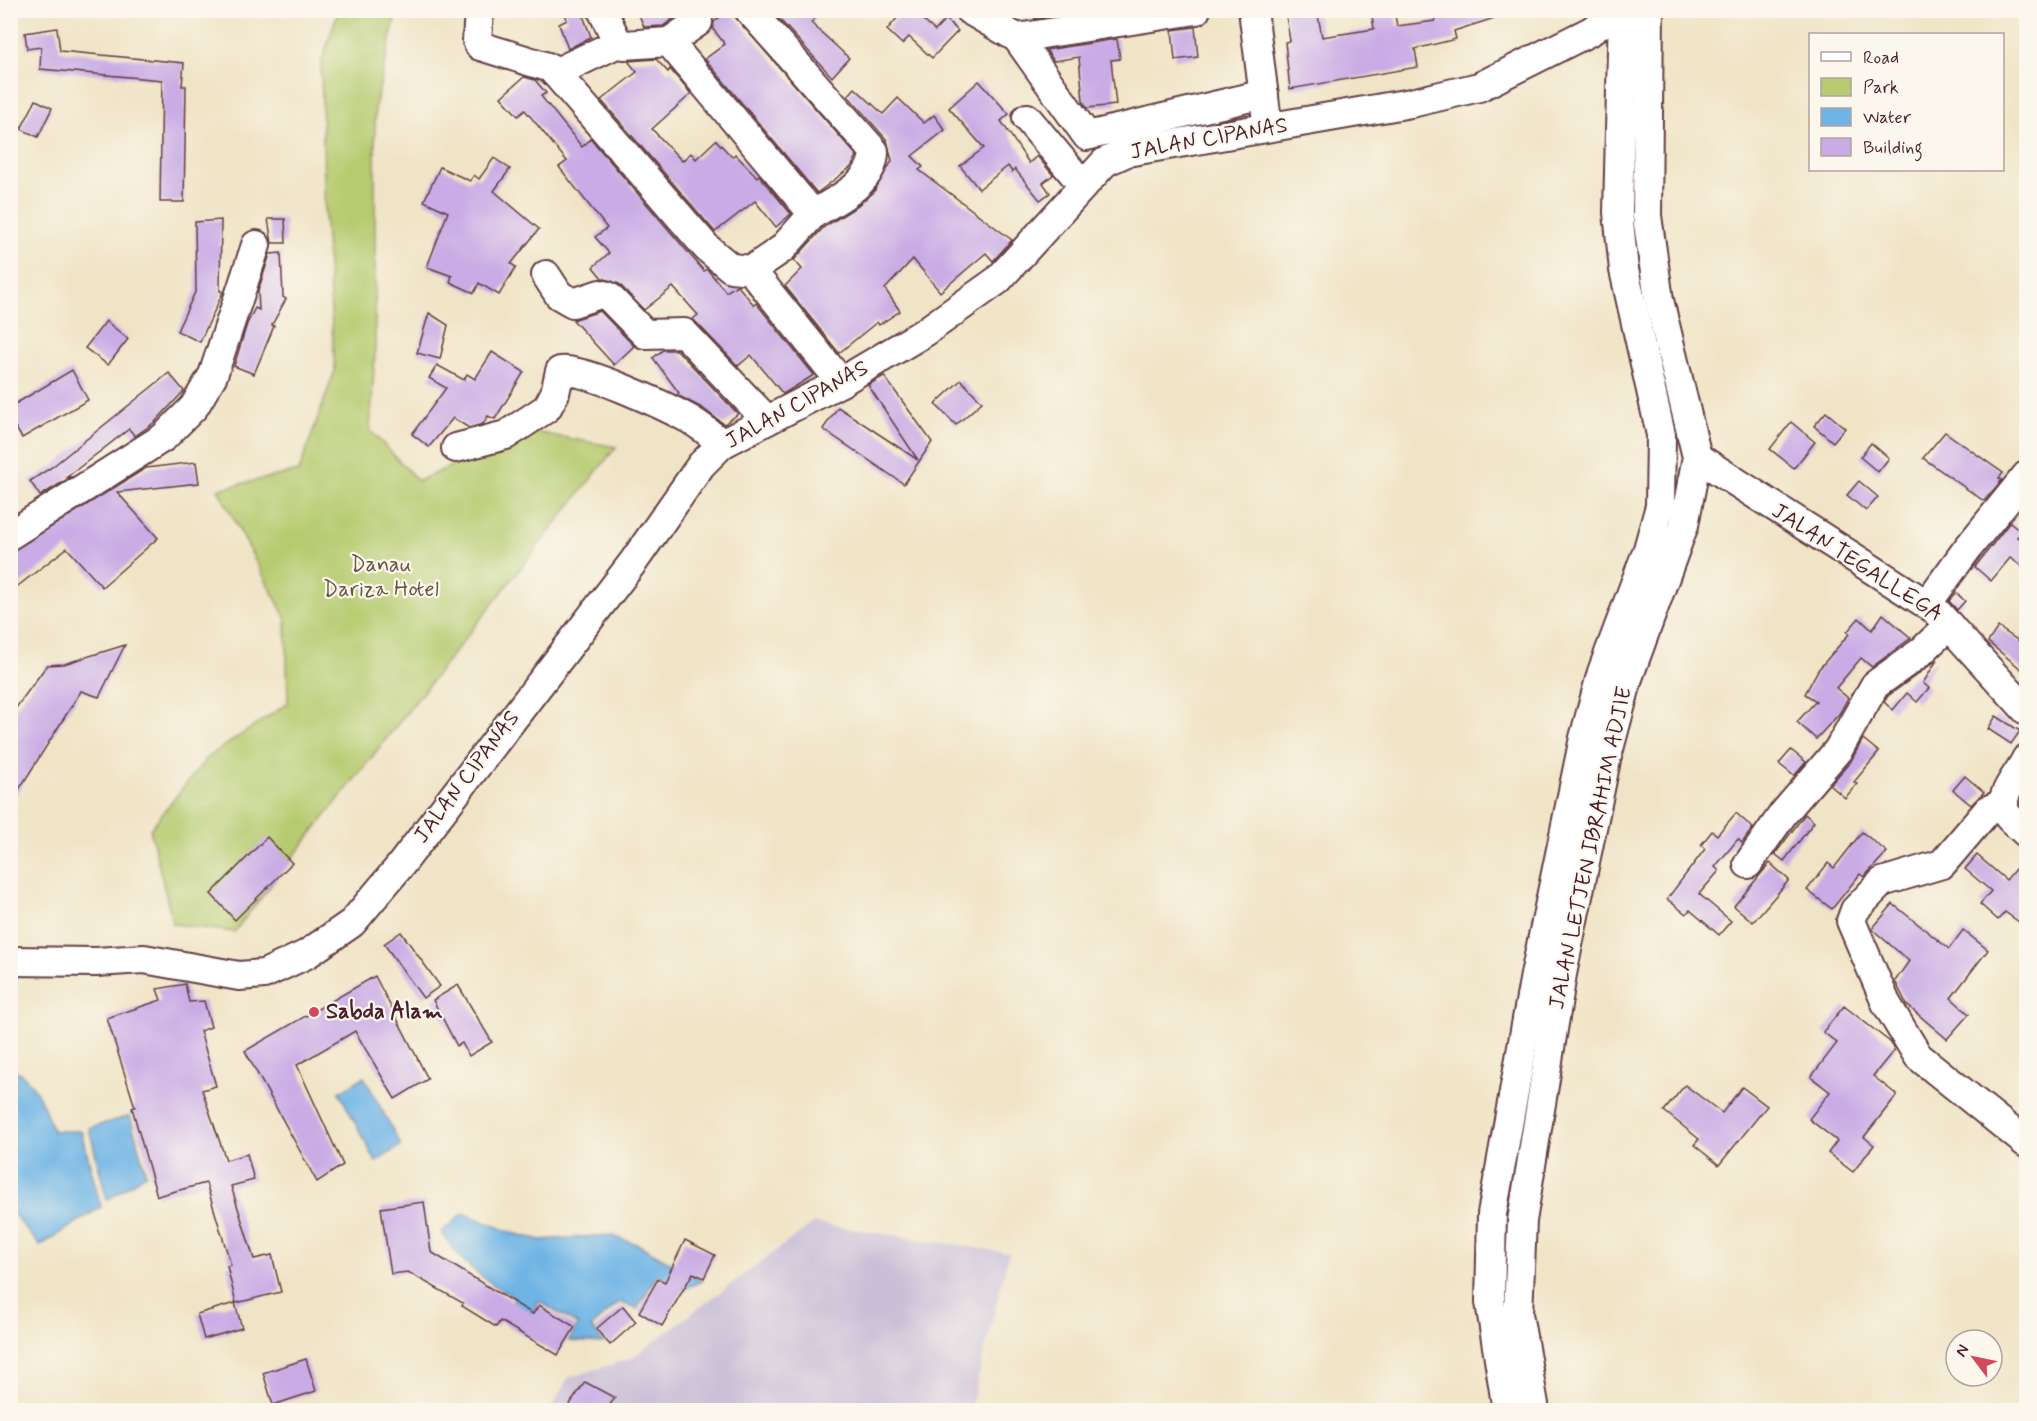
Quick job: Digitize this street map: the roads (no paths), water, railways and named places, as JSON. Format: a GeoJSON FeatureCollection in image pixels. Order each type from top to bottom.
{"type":"FeatureCollection","features":[{"type":"Feature","properties":{"kind":"street"},"geometry":{"type":"LineString","coordinates":[[479,10],[477,41],[480,46],[550,68],[707,248],[731,268],[751,270],[782,249],[813,214],[868,175],[874,163],[874,151],[750,10]]}},
{"type":"Feature","properties":{"kind":"street"},"geometry":{"type":"LineString","coordinates":[[602,10],[618,43]]}},
{"type":"Feature","properties":{"kind":"street"},"geometry":{"type":"LineString","coordinates":[[1017,38],[1196,10]]}},
{"type":"Feature","properties":{"kind":"street"},"geometry":{"type":"LineString","coordinates":[[1253,10],[1269,129]]}},
{"type":"Feature","properties":{"kind":"street","name":"JALAN CIPANAS"},"geometry":{"type":"LineString","coordinates":[[10,961],[96,962],[144,959],[240,976],[264,974],[307,954],[352,923],[400,866],[634,561],[701,465],[722,444],[841,382],[925,332],[998,280],[1053,221],[1082,184],[1105,162],[1127,152],[1411,103],[1479,87],[1591,31],[1621,10]]}},
{"type":"Feature","properties":{"kind":"street","name":"JALAN LETJEN IBRAHIM ADJIE"},"geometry":{"type":"LineString","coordinates":[[1534,1410],[1518,1314],[1522,1221],[1562,974],[1606,760],[1615,675],[1660,506],[1663,470],[1661,435],[1624,270],[1618,212],[1621,10]]}},
{"type":"Feature","properties":{"kind":"street","name":"JALAN LETJEN IBRAHIM ADJIE"},"geometry":{"type":"LineString","coordinates":[[1507,1410],[1490,1302],[1492,1214],[1535,975],[1584,738],[1684,525],[1697,458],[1659,300],[1647,216],[1649,10]]}},
{"type":"Feature","properties":{"kind":"street"},"geometry":{"type":"LineString","coordinates":[[969,11],[1017,38],[1087,136],[1264,94]]}},
{"type":"Feature","properties":{"kind":"street"},"geometry":{"type":"LineString","coordinates":[[555,73],[618,43],[624,45],[669,42],[700,14]]}},
{"type":"Feature","properties":{"kind":"street"},"geometry":{"type":"LineString","coordinates":[[669,42],[813,214]]}},
{"type":"Feature","properties":{"kind":"street"},"geometry":{"type":"LineString","coordinates":[[1027,118],[1082,184]]}},
{"type":"Feature","properties":{"kind":"street"},"geometry":{"type":"LineString","coordinates":[[10,535],[164,437],[194,407],[213,375],[256,245]]}},
{"type":"Feature","properties":{"kind":"street"},"geometry":{"type":"LineString","coordinates":[[751,270],[841,382]]}},
{"type":"Feature","properties":{"kind":"street"},"geometry":{"type":"LineString","coordinates":[[546,275],[559,295],[573,303],[600,294],[608,296],[645,334],[684,333],[767,420]]}},
{"type":"Feature","properties":{"kind":"street"},"geometry":{"type":"LineString","coordinates":[[456,448],[506,435],[547,408],[555,393],[560,371],[565,370],[588,375],[673,411],[704,429],[722,444]]}},
{"type":"Feature","properties":{"kind":"street","name":"JALAN TEGALLEGA"},"geometry":{"type":"LineString","coordinates":[[1697,458],[1928,604],[2026,710]]}},
{"type":"Feature","properties":{"kind":"street"},"geometry":{"type":"LineString","coordinates":[[1928,604],[1967,549],[2026,476]]}},
{"type":"Feature","properties":{"kind":"street"},"geometry":{"type":"LineString","coordinates":[[1748,864],[1783,814],[1838,750],[1875,685],[1922,652],[1949,625]]}},
{"type":"Feature","properties":{"kind":"street"},"geometry":{"type":"LineString","coordinates":[[2024,771],[2006,792],[2004,803],[2005,812],[2026,833]]}},
{"type":"Feature","properties":{"kind":"street"},"geometry":{"type":"LineString","coordinates":[[2004,803],[1988,810],[1942,864],[1882,882],[1855,910],[1851,921],[1886,1003],[1918,1056],[2026,1143]]}},
{"type":"Feature","properties":{"kind":"water"},"geometry":{"type":"Polygon","coordinates":[[[11,1068],[20,1073],[33,1087],[53,1131],[81,1131],[101,1207],[40,1246],[11,1211],[11,1068]]]}},
{"type":"Feature","properties":{"kind":"water"},"geometry":{"type":"Polygon","coordinates":[[[364,1077],[401,1145],[376,1162],[339,1092],[364,1077]]]}},
{"type":"Feature","properties":{"kind":"water"},"geometry":{"type":"Polygon","coordinates":[[[130,1116],[146,1174],[107,1200],[89,1128],[130,1116]]]}},
{"type":"Feature","properties":{"kind":"water"},"geometry":{"type":"Polygon","coordinates":[[[463,1213],[512,1233],[541,1240],[610,1235],[639,1245],[702,1281],[684,1289],[657,1275],[637,1309],[620,1302],[591,1327],[604,1343],[569,1341],[578,1325],[539,1301],[528,1320],[509,1308],[515,1298],[483,1278],[456,1253],[442,1232],[463,1213]]]}},
{"type":"Feature","properties":{"kind":"place","name":"Sabda Alam"},"geometry":{"type":"Point","coordinates":[314,1012]}},
{"type":"Feature","properties":{"kind":"park label","name":"Danau Dariza Hotel"},"geometry":{"type":"Point","coordinates":[381,578]}}]}
